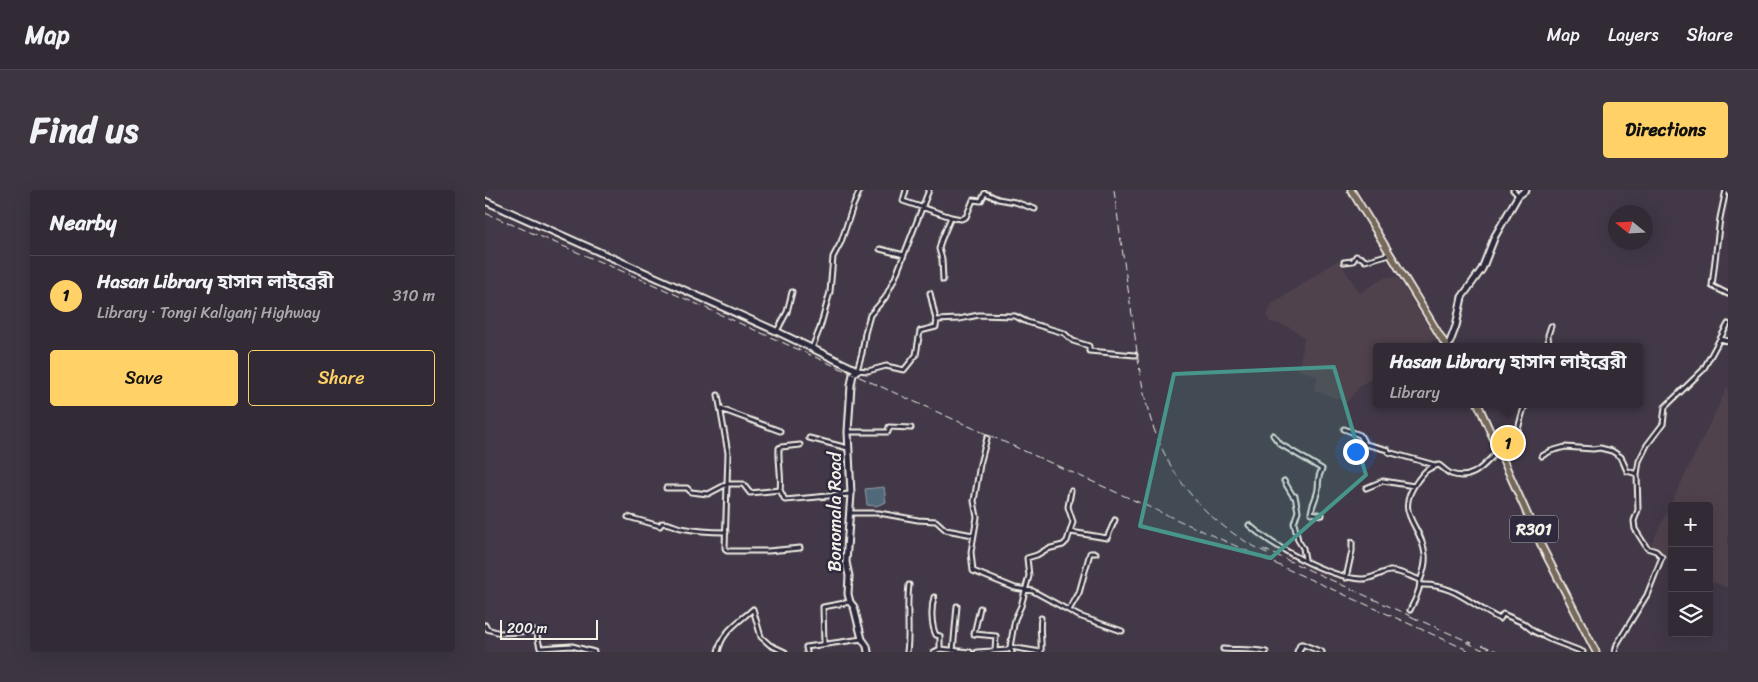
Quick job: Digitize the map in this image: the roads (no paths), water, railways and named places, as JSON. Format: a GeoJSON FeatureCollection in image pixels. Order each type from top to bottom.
{"type":"FeatureCollection","features":[{"type":"Feature","properties":{"kind":"main road"},"geometry":{"type":"LineString","coordinates":[[1351,190],[1445,343]]}},
{"type":"Feature","properties":{"kind":"main road","name":"R301"},"geometry":{"type":"LineString","coordinates":[[1480,408],[1542,547],[1595,652]]}},
{"type":"Feature","properties":{"kind":"street"},"geometry":{"type":"LineString","coordinates":[[812,348],[830,292],[833,257],[841,242],[853,206],[861,190]]}},
{"type":"Feature","properties":{"kind":"street"},"geometry":{"type":"LineString","coordinates":[[906,190],[903,201],[951,218],[961,219],[966,217],[973,200],[981,201],[985,193],[998,199],[1015,202],[1035,209]]}},
{"type":"Feature","properties":{"kind":"street"},"geometry":{"type":"LineString","coordinates":[[857,370],[869,316],[885,298],[895,278],[929,190]]}},
{"type":"Feature","properties":{"kind":"street"},"geometry":{"type":"LineString","coordinates":[[1513,190],[1519,196]]}},
{"type":"Feature","properties":{"kind":"street"},"geometry":{"type":"LineString","coordinates":[[1449,343],[1456,326],[1462,297],[1482,269],[1495,236],[1519,196],[1526,190]]}},
{"type":"Feature","properties":{"kind":"street"},"geometry":{"type":"LineString","coordinates":[[1726,190],[1720,218],[1711,286],[1728,294]]}},
{"type":"Feature","properties":{"kind":"street"},"geometry":{"type":"LineString","coordinates":[[485,201],[776,331],[857,370],[868,371],[886,366],[904,370],[916,355],[920,331],[936,327],[937,320],[930,293]]}},
{"type":"Feature","properties":{"kind":"street"},"geometry":{"type":"LineString","coordinates":[[943,280],[942,259],[939,250],[951,218]]}},
{"type":"Feature","properties":{"kind":"street"},"geometry":{"type":"LineString","coordinates":[[880,249],[904,256]]}},
{"type":"Feature","properties":{"kind":"street"},"geometry":{"type":"LineString","coordinates":[[1344,262],[1353,261],[1352,259],[1356,256],[1365,261],[1390,254]]}},
{"type":"Feature","properties":{"kind":"street"},"geometry":{"type":"LineString","coordinates":[[776,331],[787,312],[792,292]]}},
{"type":"Feature","properties":{"kind":"street"},"geometry":{"type":"LineString","coordinates":[[937,320],[959,319],[979,315],[1015,316],[1027,322],[1064,332],[1073,341],[1087,344],[1089,351],[1135,354]]}},
{"type":"Feature","properties":{"kind":"street"},"geometry":{"type":"LineString","coordinates":[[1615,652],[1617,644],[1647,595],[1661,557],[1656,551],[1647,548],[1635,529],[1634,521],[1638,510],[1637,474],[1639,461],[1647,445],[1664,421],[1665,407],[1703,370],[1728,324]]}},
{"type":"Feature","properties":{"kind":"street"},"geometry":{"type":"LineString","coordinates":[[1549,343],[1551,326]]}},
{"type":"Feature","properties":{"kind":"street"},"geometry":{"type":"LineString","coordinates":[[1721,338],[1728,341]]}},
{"type":"Feature","properties":{"kind":"street","name":"Bonomala Road"},"geometry":{"type":"LineString","coordinates":[[857,370],[852,379],[847,432],[851,494],[846,562],[849,576],[848,594],[868,652]]}},
{"type":"Feature","properties":{"kind":"street"},"geometry":{"type":"LineString","coordinates":[[718,395],[729,453],[725,548],[727,551],[769,552],[801,548]]}},
{"type":"Feature","properties":{"kind":"street"},"geometry":{"type":"LineString","coordinates":[[720,408],[780,431]]}},
{"type":"Feature","properties":{"kind":"street"},"geometry":{"type":"LineString","coordinates":[[1344,429],[1360,435],[1365,444],[1411,459],[1439,465],[1453,475],[1468,475],[1479,471],[1498,448],[1512,443],[1516,437],[1524,408]]}},
{"type":"Feature","properties":{"kind":"street"},"geometry":{"type":"LineString","coordinates":[[847,432],[888,432],[889,427],[911,428]]}},
{"type":"Feature","properties":{"kind":"street"},"geometry":{"type":"LineString","coordinates":[[1273,435],[1280,444],[1322,469],[1318,476],[1318,489],[1312,504],[1311,513],[1322,515]]}},
{"type":"Feature","properties":{"kind":"street"},"geometry":{"type":"LineString","coordinates":[[809,438],[848,448]]}},
{"type":"Feature","properties":{"kind":"street"},"geometry":{"type":"LineString","coordinates":[[987,438],[978,476],[975,502],[977,517],[971,552],[973,571],[1041,594],[1086,620],[1122,631]]}},
{"type":"Feature","properties":{"kind":"street"},"geometry":{"type":"LineString","coordinates":[[800,445],[779,448],[780,490],[785,500],[851,494]]}},
{"type":"Feature","properties":{"kind":"street"},"geometry":{"type":"LineString","coordinates":[[1542,456],[1551,450],[1565,447],[1600,448],[1612,451],[1621,457],[1627,471],[1637,474]]}},
{"type":"Feature","properties":{"kind":"street"},"geometry":{"type":"LineString","coordinates":[[1410,610],[1420,585],[1426,562],[1420,536],[1407,510],[1409,497],[1423,472],[1431,466],[1439,465]]}},
{"type":"Feature","properties":{"kind":"street"},"geometry":{"type":"LineString","coordinates":[[1284,481],[1293,496],[1295,496],[1298,511],[1294,523],[1298,540],[1303,548],[1305,560]]}},
{"type":"Feature","properties":{"kind":"street"},"geometry":{"type":"LineString","coordinates":[[1366,488],[1383,481],[1414,486]]}},
{"type":"Feature","properties":{"kind":"street"},"geometry":{"type":"LineString","coordinates":[[666,488],[687,488],[691,492],[708,494],[727,484],[743,484],[750,493],[780,490]]}},
{"type":"Feature","properties":{"kind":"street"},"geometry":{"type":"LineString","coordinates":[[1012,652],[1010,648],[1015,619],[1021,606],[1029,576],[1027,558],[1037,555],[1047,548],[1063,545],[1067,541],[1073,522],[1068,507],[1071,491]]}},
{"type":"Feature","properties":{"kind":"street"},"geometry":{"type":"LineString","coordinates":[[849,513],[879,513],[918,520],[936,521],[946,530],[973,536]]}},
{"type":"Feature","properties":{"kind":"street"},"geometry":{"type":"LineString","coordinates":[[628,517],[660,526],[662,523],[667,523],[708,532],[726,532]]}},
{"type":"Feature","properties":{"kind":"street"},"geometry":{"type":"LineString","coordinates":[[1071,532],[1107,538],[1115,520]]}},
{"type":"Feature","properties":{"kind":"street"},"geometry":{"type":"LineString","coordinates":[[1249,525],[1280,547],[1347,578],[1365,580],[1393,571],[1420,580]]}},
{"type":"Feature","properties":{"kind":"street"},"geometry":{"type":"LineString","coordinates":[[1347,578],[1352,542]]}},
{"type":"Feature","properties":{"kind":"street"},"geometry":{"type":"LineString","coordinates":[[1069,610],[1079,593],[1090,553],[1096,553]]}},
{"type":"Feature","properties":{"kind":"street"},"geometry":{"type":"LineString","coordinates":[[907,652],[909,637],[907,611],[909,585]]}},
{"type":"Feature","properties":{"kind":"street"},"geometry":{"type":"LineString","coordinates":[[1420,585],[1441,586],[1455,591],[1500,619],[1503,614],[1523,623],[1549,640],[1583,652]]}},
{"type":"Feature","properties":{"kind":"street"},"geometry":{"type":"LineString","coordinates":[[934,597],[932,608],[933,626],[936,635],[940,636],[940,649]]}},
{"type":"Feature","properties":{"kind":"street"},"geometry":{"type":"LineString","coordinates":[[824,644],[823,607],[850,602]]}},
{"type":"Feature","properties":{"kind":"street"},"geometry":{"type":"LineString","coordinates":[[953,651],[957,606]]}},
{"type":"Feature","properties":{"kind":"street"},"geometry":{"type":"LineString","coordinates":[[980,608],[974,634],[995,636],[995,650]]}},
{"type":"Feature","properties":{"kind":"street"},"geometry":{"type":"LineString","coordinates":[[718,652],[721,639],[732,626],[753,609],[761,637],[770,645],[785,652]]}},
{"type":"Feature","properties":{"kind":"street"},"geometry":{"type":"LineString","coordinates":[[977,652],[1008,650],[1010,648],[1041,652],[1042,645],[1039,630],[1041,618]]}},
{"type":"Feature","properties":{"kind":"street"},"geometry":{"type":"LineString","coordinates":[[485,625],[487,629],[499,633],[536,631],[540,650],[572,646],[594,652]]}},
{"type":"Feature","properties":{"kind":"street"},"geometry":{"type":"LineString","coordinates":[[807,652],[805,647],[862,639]]}},
{"type":"Feature","properties":{"kind":"street"},"geometry":{"type":"LineString","coordinates":[[1299,652],[1302,644],[1322,652]]}},
{"type":"Feature","properties":{"kind":"street"},"geometry":{"type":"LineString","coordinates":[[934,652],[940,649],[970,652]]}},
{"type":"Feature","properties":{"kind":"street"},"geometry":{"type":"LineString","coordinates":[[1223,649],[1254,649],[1266,652]]}},
{"type":"Feature","properties":{"kind":"water"},"geometry":{"type":"Polygon","coordinates":[[[884,487],[886,502],[876,506],[867,505],[865,489],[884,487]]]}},
{"type":"Feature","properties":{"kind":"railway"},"geometry":{"type":"LineString","coordinates":[[1114,190],[1142,384],[1151,420],[1160,445],[1172,468],[1204,509],[1223,526],[1269,554]]}},
{"type":"Feature","properties":{"kind":"railway"},"geometry":{"type":"LineString","coordinates":[[485,213],[650,283],[1472,652]]}},
{"type":"Feature","properties":{"kind":"railway"},"geometry":{"type":"LineString","coordinates":[[1263,549],[1417,619]]}},
{"type":"Feature","properties":{"kind":"railway"},"geometry":{"type":"LineString","coordinates":[[1412,617],[1472,643]]}},
{"type":"Feature","properties":{"kind":"railway"},"geometry":{"type":"LineString","coordinates":[[1466,642],[1487,652]]}},
{"type":"Feature","properties":{"kind":"railway"},"geometry":{"type":"LineString","coordinates":[[1482,645],[1499,652]]}},
{"type":"Feature","properties":{"kind":"place","name":"Hasan Library হাসান লাইব্রেরী"},"geometry":{"type":"Point","coordinates":[1508,443]}}]}
